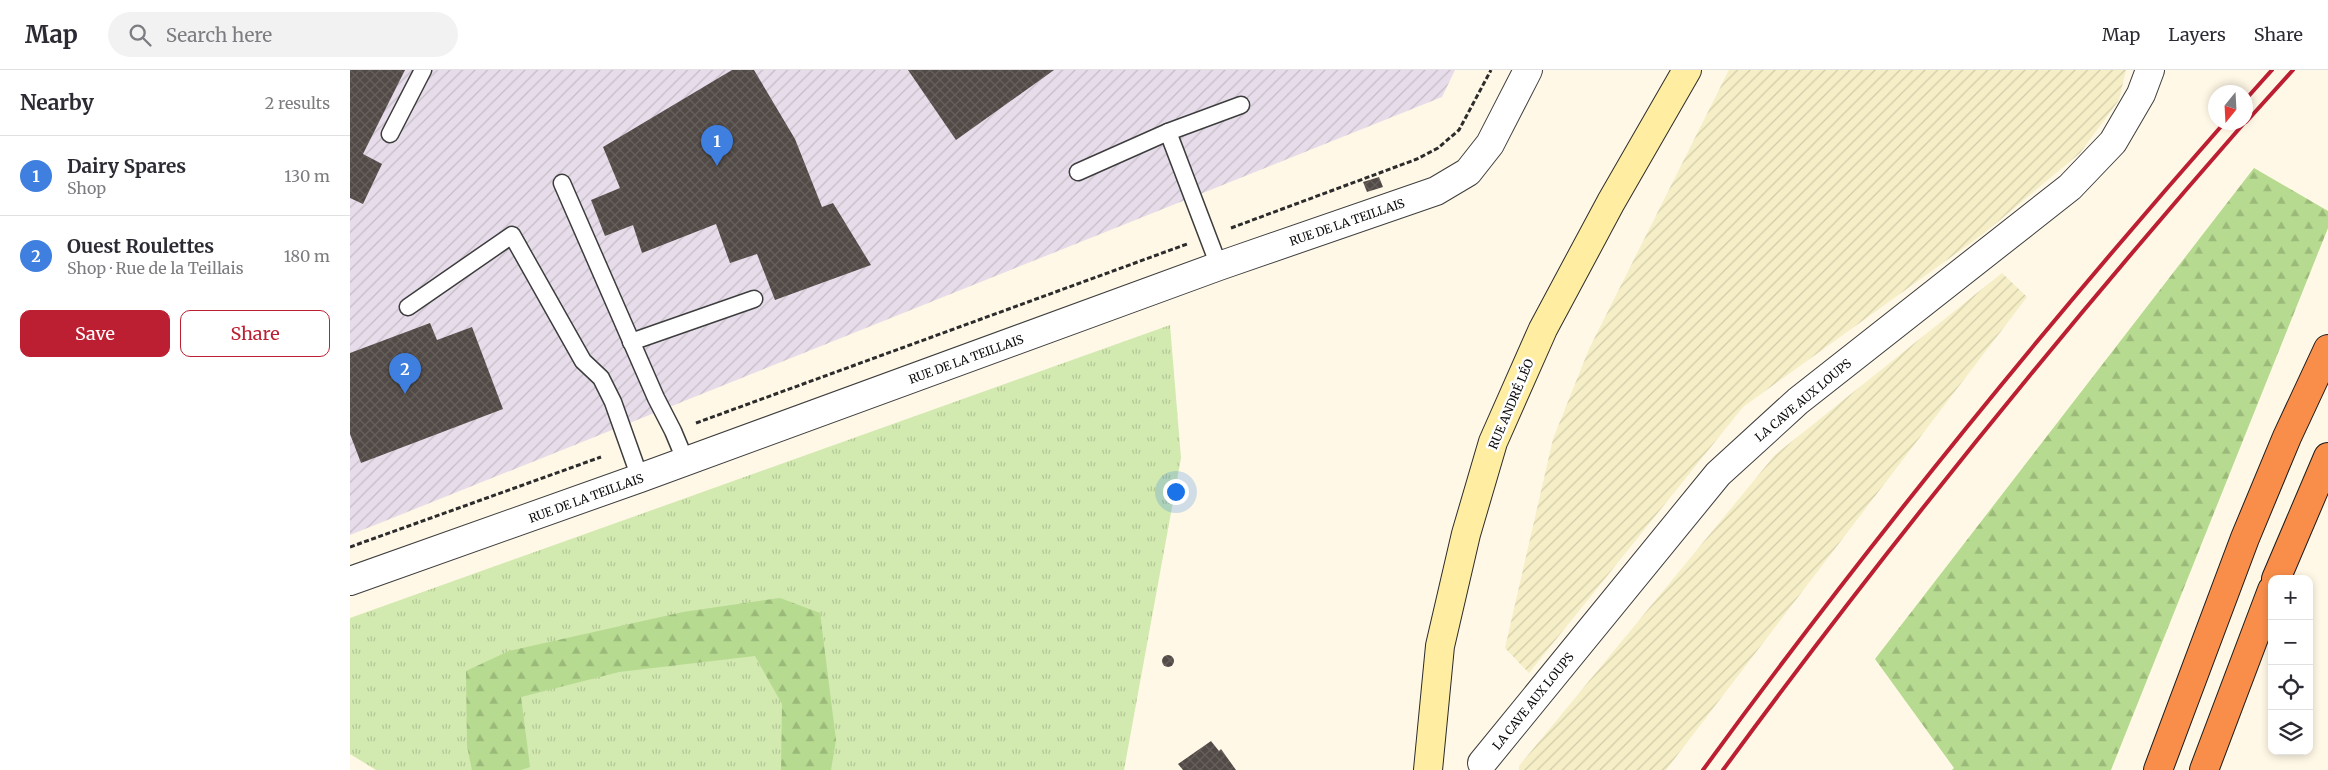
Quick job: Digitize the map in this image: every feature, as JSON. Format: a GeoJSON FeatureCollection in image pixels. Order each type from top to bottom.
{"type":"FeatureCollection","features":[{"type":"Feature","properties":{"kind":"highway"},"geometry":{"type":"LineString","coordinates":[[2158,770],[2245,538],[2328,349]]}},
{"type":"Feature","properties":{"kind":"highway"},"geometry":{"type":"LineString","coordinates":[[2278,575],[2328,458]]}},
{"type":"Feature","properties":{"kind":"highway"},"geometry":{"type":"LineString","coordinates":[[2204,770],[2268,601]]}},
{"type":"Feature","properties":{"kind":"street","name":"RUE DE LA TEILLAIS"},"geometry":{"type":"LineString","coordinates":[[350,581],[686,462],[1219,266],[1436,191],[1468,172],[1490,144],[1528,70]]}},
{"type":"Feature","properties":{"kind":"street","name":"RUE ANDRÉ LÉO"},"geometry":{"type":"LineString","coordinates":[[1428,770],[1440,646],[1466,534],[1493,442],[1543,329],[1611,202],[1687,70]]}},
{"type":"Feature","properties":{"kind":"street","name":"LA CAVE AUX LOUPS"},"geometry":{"type":"LineString","coordinates":[[1482,763],[1718,474],[1798,401],[2070,187],[2113,142],[2141,94],[2150,70]]}},
{"type":"Feature","properties":{"kind":"lane"},"geometry":{"type":"LineString","coordinates":[[390,134],[423,70]]}},
{"type":"Feature","properties":{"kind":"lane"},"geometry":{"type":"LineString","coordinates":[[1078,172],[1168,132],[1241,105]]}},
{"type":"Feature","properties":{"kind":"lane"},"geometry":{"type":"LineString","coordinates":[[1168,132],[1219,266]]}},
{"type":"Feature","properties":{"kind":"lane"},"geometry":{"type":"LineString","coordinates":[[562,183],[631,342],[686,462]]}},
{"type":"Feature","properties":{"kind":"lane"},"geometry":{"type":"LineString","coordinates":[[408,307],[512,235],[583,361],[601,378],[613,402],[640,478]]}},
{"type":"Feature","properties":{"kind":"lane"},"geometry":{"type":"LineString","coordinates":[[631,342],[754,299]]}},
{"type":"Feature","properties":{"kind":"path"},"geometry":{"type":"LineString","coordinates":[[1230,228],[1417,158],[1438,148],[1459,130],[1490,70]]}},
{"type":"Feature","properties":{"kind":"path"},"geometry":{"type":"LineString","coordinates":[[696,423],[1188,244]]}},
{"type":"Feature","properties":{"kind":"path"},"geometry":{"type":"LineString","coordinates":[[350,548],[601,457]]}},
{"type":"Feature","properties":{"kind":"shaded area"},"geometry":{"type":"Polygon","coordinates":[[[350,70],[1455,70],[1442,97],[350,535],[350,70]]]}},
{"type":"Feature","properties":{"kind":"shaded area"},"geometry":{"type":"Polygon","coordinates":[[[1729,70],[2126,70],[2119,100],[2080,153],[1983,234],[1743,407],[1529,673],[1505,648],[1553,439],[1589,349],[1729,70]]]}},
{"type":"Feature","properties":{"kind":"shaded area"},"geometry":{"type":"Polygon","coordinates":[[[2002,273],[2027,297],[1666,770],[1519,770],[1519,766],[1775,455],[2002,273]]]}},
{"type":"Feature","properties":{"kind":"green space"},"geometry":{"type":"Polygon","coordinates":[[[2254,168],[2328,211],[2328,228],[2111,770],[1952,770],[1954,768],[1875,659],[2254,168]]]}},
{"type":"Feature","properties":{"kind":"green space"},"geometry":{"type":"Polygon","coordinates":[[[1170,325],[1181,458],[1124,770],[376,770],[350,754],[350,618],[1170,325]]]}},
{"type":"Feature","properties":{"kind":"green space"},"geometry":{"type":"Polygon","coordinates":[[[780,598],[820,613],[836,740],[831,770],[781,770],[782,704],[755,656],[619,672],[521,697],[530,767],[521,770],[472,770],[467,746],[466,671],[509,651],[683,612],[780,598]]]}},
{"type":"Feature","properties":{"kind":"building"},"geometry":{"type":"Polygon","coordinates":[[[350,70],[405,70],[363,154],[382,164],[363,204],[350,198],[350,70]]]}},
{"type":"Feature","properties":{"kind":"building"},"geometry":{"type":"Polygon","coordinates":[[[732,70],[754,70],[795,139],[822,207],[833,203],[871,265],[775,300],[757,254],[730,263],[716,224],[642,253],[633,225],[605,236],[591,200],[620,188],[603,147],[732,70]]]}},
{"type":"Feature","properties":{"kind":"building"},"geometry":{"type":"Polygon","coordinates":[[[908,70],[1054,70],[956,140],[908,70]]]}},
{"type":"Feature","properties":{"kind":"building"},"geometry":{"type":"Polygon","coordinates":[[[1379,177],[1383,187],[1367,192],[1363,182],[1379,177]]]}},
{"type":"Feature","properties":{"kind":"building"},"geometry":{"type":"Polygon","coordinates":[[[430,323],[437,340],[472,327],[503,409],[361,463],[350,434],[350,353],[430,323]]]}},
{"type":"Feature","properties":{"kind":"building"},"geometry":{"type":"Polygon","coordinates":[[[1168,655],[1174,661],[1168,667],[1162,661],[1168,655]]]}},
{"type":"Feature","properties":{"kind":"building"},"geometry":{"type":"Polygon","coordinates":[[[1211,741],[1219,751],[1221,749],[1236,770],[1183,770],[1178,764],[1211,741]]]}},
{"type":"Feature","properties":{"kind":"railway"},"geometry":{"type":"LineString","coordinates":[[2253,91],[2272,70]]}},
{"type":"Feature","properties":{"kind":"railway"},"geometry":{"type":"LineString","coordinates":[[2253,114],[2293,70]]}},
{"type":"Feature","properties":{"kind":"railway"},"geometry":{"type":"LineString","coordinates":[[1703,770],[1827,604],[1956,440],[2089,280],[2218,130]]}},
{"type":"Feature","properties":{"kind":"railway"},"geometry":{"type":"LineString","coordinates":[[1723,770],[1848,604],[1977,440],[2109,280],[2238,130]]}},
{"type":"Feature","properties":{"kind":"place","name":"Dairy Spares"},"geometry":{"type":"Point","coordinates":[717,166]}},
{"type":"Feature","properties":{"kind":"place","name":"Ouest Roulettes"},"geometry":{"type":"Point","coordinates":[405,394]}}]}
